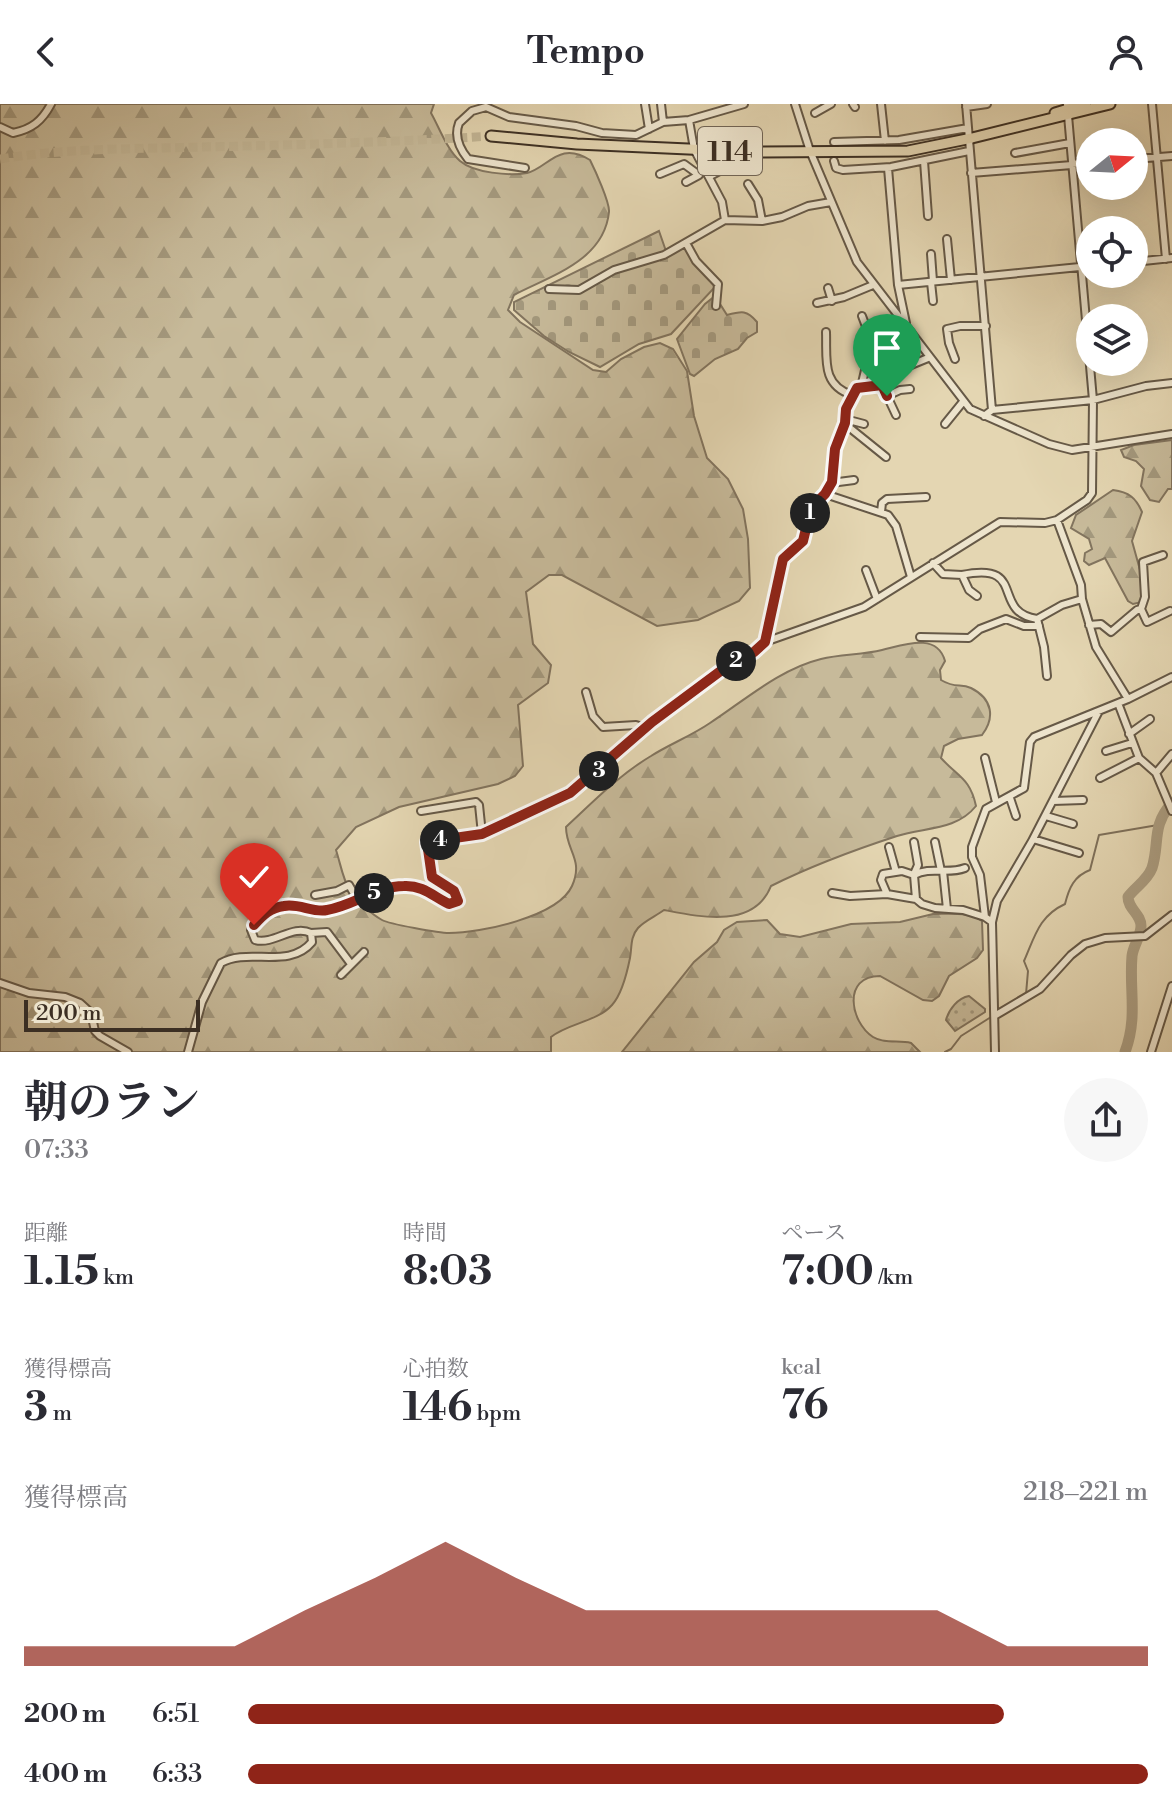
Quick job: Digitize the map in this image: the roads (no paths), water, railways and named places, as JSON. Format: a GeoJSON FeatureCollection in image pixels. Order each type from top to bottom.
{"type":"FeatureCollection","features":[{"type":"Feature","properties":{"kind":"highway","name":"114"},"geometry":{"type":"LineString","coordinates":[[491,136],[577,144],[755,152],[908,151],[968,140],[1085,104]]}},
{"type":"Feature","properties":{"kind":"highway","name":"114"},"geometry":{"type":"LineString","coordinates":[[1067,109],[1110,104]]}},
{"type":"Feature","properties":{"kind":"street"},"geometry":{"type":"LineString","coordinates":[[0,127],[13,133],[31,128],[41,121],[51,104]]}},
{"type":"Feature","properties":{"kind":"street"},"geometry":{"type":"LineString","coordinates":[[645,104],[649,129]]}},
{"type":"Feature","properties":{"kind":"street"},"geometry":{"type":"LineString","coordinates":[[661,104],[663,122]]}},
{"type":"Feature","properties":{"kind":"street"},"geometry":{"type":"LineString","coordinates":[[706,104],[708,115]]}},
{"type":"Feature","properties":{"kind":"street"},"geometry":{"type":"LineString","coordinates":[[525,168],[468,159],[461,151],[458,140],[459,123],[472,111],[486,107],[509,117],[576,126],[602,133],[636,135],[663,122],[689,120],[744,104]]}},
{"type":"Feature","properties":{"kind":"street"},"geometry":{"type":"LineString","coordinates":[[795,104],[810,151],[848,245],[873,285],[962,403],[984,416],[1062,449],[1081,451],[1172,434]]}},
{"type":"Feature","properties":{"kind":"street"},"geometry":{"type":"LineString","coordinates":[[815,113],[831,104]]}},
{"type":"Feature","properties":{"kind":"street"},"geometry":{"type":"LineString","coordinates":[[881,104],[885,141]]}},
{"type":"Feature","properties":{"kind":"street"},"geometry":{"type":"LineString","coordinates":[[987,104],[966,105],[992,410]]}},
{"type":"Feature","properties":{"kind":"street"},"geometry":{"type":"LineString","coordinates":[[1148,261],[1169,259],[1152,104]]}},
{"type":"Feature","properties":{"kind":"street"},"geometry":{"type":"LineString","coordinates":[[1067,109],[1077,216]]}},
{"type":"Feature","properties":{"kind":"street"},"geometry":{"type":"LineString","coordinates":[[689,120],[694,149],[722,202],[725,220]]}},
{"type":"Feature","properties":{"kind":"street"},"geometry":{"type":"LineString","coordinates":[[834,142],[885,141],[968,128]]}},
{"type":"Feature","properties":{"kind":"street"},"geometry":{"type":"LineString","coordinates":[[1015,153],[1070,143]]}},
{"type":"Feature","properties":{"kind":"street"},"geometry":{"type":"LineString","coordinates":[[834,161],[836,168],[843,170],[888,168],[969,151]]}},
{"type":"Feature","properties":{"kind":"street"},"geometry":{"type":"LineString","coordinates":[[686,182],[755,152]]}},
{"type":"Feature","properties":{"kind":"street"},"geometry":{"type":"LineString","coordinates":[[1148,158],[1172,156]]}},
{"type":"Feature","properties":{"kind":"street"},"geometry":{"type":"LineString","coordinates":[[924,161],[928,216]]}},
{"type":"Feature","properties":{"kind":"street"},"geometry":{"type":"LineString","coordinates":[[660,174],[684,164],[705,174]]}},
{"type":"Feature","properties":{"kind":"street"},"geometry":{"type":"LineString","coordinates":[[971,173],[1076,164]]}},
{"type":"Feature","properties":{"kind":"street"},"geometry":{"type":"LineString","coordinates":[[873,345],[896,333],[904,326],[906,319],[898,285],[888,168]]}},
{"type":"Feature","properties":{"kind":"street"},"geometry":{"type":"LineString","coordinates":[[748,184],[758,200],[762,221]]}},
{"type":"Feature","properties":{"kind":"street"},"geometry":{"type":"LineString","coordinates":[[549,289],[579,290],[614,270],[664,255],[725,220],[762,221],[831,202]]}},
{"type":"Feature","properties":{"kind":"street"},"geometry":{"type":"LineString","coordinates":[[947,239],[951,280]]}},
{"type":"Feature","properties":{"kind":"street"},"geometry":{"type":"LineString","coordinates":[[686,243],[696,261],[718,284],[716,306]]}},
{"type":"Feature","properties":{"kind":"street"},"geometry":{"type":"LineString","coordinates":[[931,254],[933,301]]}},
{"type":"Feature","properties":{"kind":"street"},"geometry":{"type":"LineString","coordinates":[[898,285],[1076,268]]}},
{"type":"Feature","properties":{"kind":"street"},"geometry":{"type":"LineString","coordinates":[[817,303],[832,301],[873,285]]}},
{"type":"Feature","properties":{"kind":"street"},"geometry":{"type":"LineString","coordinates":[[828,288],[832,301]]}},
{"type":"Feature","properties":{"kind":"street"},"geometry":{"type":"LineString","coordinates":[[351,964],[327,932],[300,930],[262,942],[255,940],[251,930],[266,912],[287,905],[322,911],[405,886],[427,890],[444,901],[458,901],[457,894],[432,877],[427,842],[482,834],[570,793],[646,728],[730,664],[754,652],[765,642],[852,613],[1000,522],[1045,523],[1057,520],[1087,500],[1092,493],[1093,400],[1083,288]]}},
{"type":"Feature","properties":{"kind":"street"},"geometry":{"type":"LineString","coordinates":[[765,642],[783,559],[803,541],[811,508],[831,483],[835,449],[845,422],[846,409],[862,383],[873,345],[862,316]]}},
{"type":"Feature","properties":{"kind":"street"},"geometry":{"type":"LineString","coordinates":[[955,359],[947,329],[986,326]]}},
{"type":"Feature","properties":{"kind":"street"},"geometry":{"type":"LineString","coordinates":[[826,332],[826,363],[832,384],[841,392],[852,395]]}},
{"type":"Feature","properties":{"kind":"street"},"geometry":{"type":"LineString","coordinates":[[906,367],[928,358]]}},
{"type":"Feature","properties":{"kind":"street"},"geometry":{"type":"LineString","coordinates":[[984,416],[992,410],[1093,400],[1146,386],[1172,383]]}},
{"type":"Feature","properties":{"kind":"street"},"geometry":{"type":"LineString","coordinates":[[857,388],[882,385],[896,415]]}},
{"type":"Feature","properties":{"kind":"street"},"geometry":{"type":"LineString","coordinates":[[887,396],[910,389]]}},
{"type":"Feature","properties":{"kind":"street"},"geometry":{"type":"LineString","coordinates":[[945,424],[962,403]]}},
{"type":"Feature","properties":{"kind":"street"},"geometry":{"type":"LineString","coordinates":[[845,422],[864,424]]}},
{"type":"Feature","properties":{"kind":"street"},"geometry":{"type":"LineString","coordinates":[[845,422],[886,457]]}},
{"type":"Feature","properties":{"kind":"street"},"geometry":{"type":"LineString","coordinates":[[831,483],[854,480]]}},
{"type":"Feature","properties":{"kind":"street"},"geometry":{"type":"LineString","coordinates":[[825,494],[888,515],[896,526],[911,577]]}},
{"type":"Feature","properties":{"kind":"street"},"geometry":{"type":"LineString","coordinates":[[881,512],[882,503],[887,499],[926,497]]}},
{"type":"Feature","properties":{"kind":"street"},"geometry":{"type":"LineString","coordinates":[[1057,520],[1081,585],[1089,625],[1102,659],[1128,699]]}},
{"type":"Feature","properties":{"kind":"street"},"geometry":{"type":"LineString","coordinates":[[1089,625],[1101,624],[1111,632],[1141,609],[1145,597],[1143,562],[1163,555]]}},
{"type":"Feature","properties":{"kind":"street"},"geometry":{"type":"LineString","coordinates":[[933,563],[943,574],[996,574],[1005,584],[1015,609],[1038,623]]}},
{"type":"Feature","properties":{"kind":"street"},"geometry":{"type":"LineString","coordinates":[[866,570],[877,599]]}},
{"type":"Feature","properties":{"kind":"street"},"geometry":{"type":"LineString","coordinates":[[962,575],[969,590],[977,596]]}},
{"type":"Feature","properties":{"kind":"street"},"geometry":{"type":"LineString","coordinates":[[920,637],[969,638],[980,629],[1006,619],[1024,626],[1038,623],[1062,605],[1082,599]]}},
{"type":"Feature","properties":{"kind":"street"},"geometry":{"type":"LineString","coordinates":[[1141,609],[1147,622],[1170,611]]}},
{"type":"Feature","properties":{"kind":"street"},"geometry":{"type":"LineString","coordinates":[[1038,623],[1047,676]]}},
{"type":"Feature","properties":{"kind":"street"},"geometry":{"type":"LineString","coordinates":[[995,1052],[996,1015],[988,919],[980,875],[972,857],[983,812],[996,802],[1020,792],[1026,784],[1030,742],[1034,737],[1128,699],[1172,677]]}},
{"type":"Feature","properties":{"kind":"street"},"geometry":{"type":"LineString","coordinates":[[586,692],[593,716],[603,727],[636,725],[646,728]]}},
{"type":"Feature","properties":{"kind":"street"},"geometry":{"type":"LineString","coordinates":[[1118,703],[1139,758],[1156,773],[1172,811]]}},
{"type":"Feature","properties":{"kind":"street"},"geometry":{"type":"LineString","coordinates":[[988,919],[1046,816],[1099,711]]}},
{"type":"Feature","properties":{"kind":"street"},"geometry":{"type":"LineString","coordinates":[[1129,734],[1150,719]]}},
{"type":"Feature","properties":{"kind":"street"},"geometry":{"type":"LineString","coordinates":[[1106,751],[1132,743]]}},
{"type":"Feature","properties":{"kind":"street"},"geometry":{"type":"LineString","coordinates":[[1156,773],[1172,754]]}},
{"type":"Feature","properties":{"kind":"street"},"geometry":{"type":"LineString","coordinates":[[985,758],[996,802]]}},
{"type":"Feature","properties":{"kind":"street"},"geometry":{"type":"LineString","coordinates":[[1100,778],[1139,758]]}},
{"type":"Feature","properties":{"kind":"street"},"geometry":{"type":"LineString","coordinates":[[1010,798],[1016,816]]}},
{"type":"Feature","properties":{"kind":"street"},"geometry":{"type":"LineString","coordinates":[[1053,801],[1083,800]]}},
{"type":"Feature","properties":{"kind":"street"},"geometry":{"type":"LineString","coordinates":[[421,811],[476,802],[482,834]]}},
{"type":"Feature","properties":{"kind":"street"},"geometry":{"type":"LineString","coordinates":[[1046,816],[1073,824]]}},
{"type":"Feature","properties":{"kind":"street"},"geometry":{"type":"LineString","coordinates":[[1033,839],[1079,853]]}},
{"type":"Feature","properties":{"kind":"street"},"geometry":{"type":"LineString","coordinates":[[914,842],[918,865],[914,875],[916,899]]}},
{"type":"Feature","properties":{"kind":"street"},"geometry":{"type":"LineString","coordinates":[[935,842],[947,909]]}},
{"type":"Feature","properties":{"kind":"street"},"geometry":{"type":"LineString","coordinates":[[889,847],[896,872]]}},
{"type":"Feature","properties":{"kind":"street"},"geometry":{"type":"LineString","coordinates":[[887,894],[881,880],[883,874],[902,871],[914,875],[925,869],[942,871],[965,868]]}},
{"type":"Feature","properties":{"kind":"street"},"geometry":{"type":"LineString","coordinates":[[315,895],[349,885],[357,899]]}},
{"type":"Feature","properties":{"kind":"street"},"geometry":{"type":"LineString","coordinates":[[832,893],[850,896],[887,894],[988,919]]}},
{"type":"Feature","properties":{"kind":"street"},"geometry":{"type":"LineString","coordinates":[[996,1015],[1040,989],[1085,944],[1105,938],[1145,936],[1172,915]]}},
{"type":"Feature","properties":{"kind":"street"},"geometry":{"type":"LineString","coordinates":[[188,1052],[202,1002],[221,963],[239,956],[272,959],[304,950],[312,942],[311,933]]}},
{"type":"Feature","properties":{"kind":"street"},"geometry":{"type":"LineString","coordinates":[[341,975],[364,952]]}},
{"type":"Feature","properties":{"kind":"street"},"geometry":{"type":"LineString","coordinates":[[0,983],[29,993],[65,997],[80,1003],[91,1013],[95,1031],[128,1052]]}},
{"type":"Feature","properties":{"kind":"street"},"geometry":{"type":"LineString","coordinates":[[1151,1052],[1172,986]]}},
{"type":"Feature","properties":{"kind":"waterway"},"geometry":{"type":"LineString","coordinates":[[1125,1052],[1132,1015],[1132,956],[1141,926],[1128,897],[1152,868],[1161,819],[1172,803]]}},
{"type":"Feature","properties":{"kind":"waterway"},"geometry":{"type":"LineString","coordinates":[[1026,994],[1028,971],[1024,961],[1035,935],[1049,914],[1065,904],[1076,879],[1090,870],[1099,835],[1158,825]]}},
{"type":"Feature","properties":{"kind":"waterway"},"geometry":{"type":"LineString","coordinates":[[945,1052],[961,1036],[991,1017]]}},
{"type":"Feature","properties":{"kind":"tunnel"},"geometry":{"type":"LineString","coordinates":[[0,159],[101,150],[491,136]]}}]}
